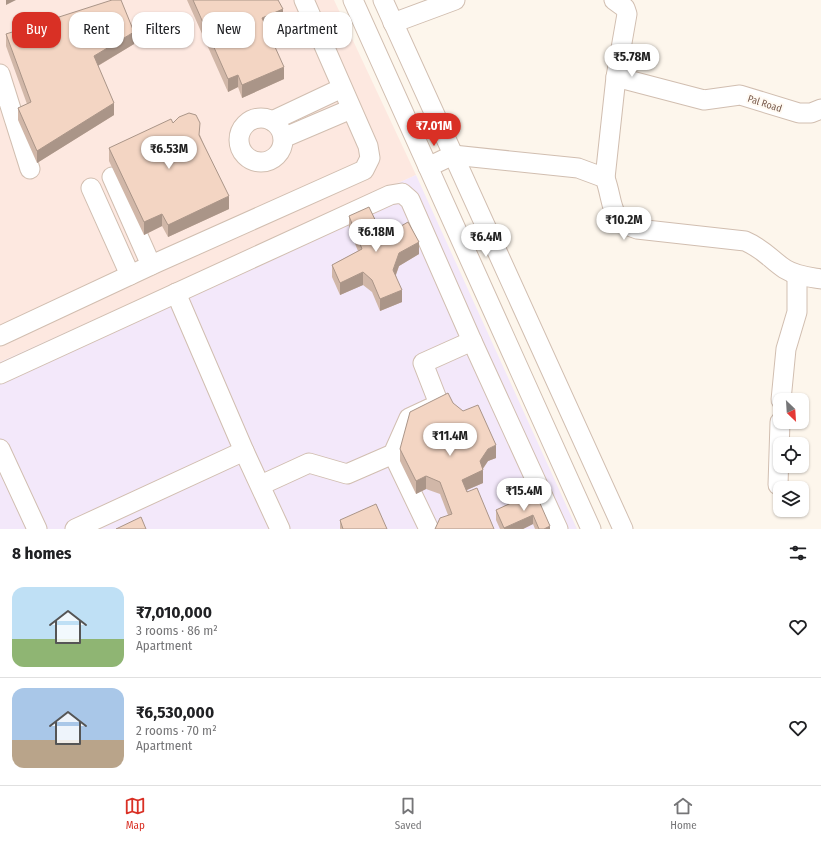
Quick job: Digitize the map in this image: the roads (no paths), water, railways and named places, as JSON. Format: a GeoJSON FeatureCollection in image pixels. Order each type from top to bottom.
{"type":"FeatureCollection","features":[{"type":"Feature","properties":{"kind":"street"},"geometry":{"type":"LineString","coordinates":[[0,336],[151,265],[364,170],[370,158],[368,146],[304,0]]}},
{"type":"Feature","properties":{"kind":"street"},"geometry":{"type":"LineString","coordinates":[[353,0],[591,529]]}},
{"type":"Feature","properties":{"kind":"street"},"geometry":{"type":"LineString","coordinates":[[383,0],[623,529]]}},
{"type":"Feature","properties":{"kind":"street"},"geometry":{"type":"LineString","coordinates":[[393,23],[455,0]]}},
{"type":"Feature","properties":{"kind":"street"},"geometry":{"type":"LineString","coordinates":[[614,0],[625,8],[627,14],[616,77],[606,178],[613,210],[617,218],[626,226],[637,229],[745,241],[758,246],[785,269],[797,275],[821,279]]}},
{"type":"Feature","properties":{"kind":"street"},"geometry":{"type":"LineString","coordinates":[[0,74],[30,169]]}},
{"type":"Feature","properties":{"kind":"street","name":"Pal Road"},"geometry":{"type":"LineString","coordinates":[[616,77],[704,100],[740,95],[799,113],[811,113],[821,109]]}},
{"type":"Feature","properties":{"kind":"street"},"geometry":{"type":"LineString","coordinates":[[272,120],[277,125],[283,138],[280,152],[268,161],[254,161],[243,152],[239,138],[245,125],[258,118],[272,120],[342,88]]}},
{"type":"Feature","properties":{"kind":"street"},"geometry":{"type":"LineString","coordinates":[[283,138],[352,109]]}},
{"type":"Feature","properties":{"kind":"street"},"geometry":{"type":"LineString","coordinates":[[428,167],[453,155],[578,168],[606,178]]}},
{"type":"Feature","properties":{"kind":"street"},"geometry":{"type":"LineString","coordinates":[[112,177],[151,265]]}},
{"type":"Feature","properties":{"kind":"street"},"geometry":{"type":"LineString","coordinates":[[91,188],[130,275]]}},
{"type":"Feature","properties":{"kind":"street"},"geometry":{"type":"LineString","coordinates":[[0,374],[390,195],[402,193],[410,200],[472,341],[558,529]]}},
{"type":"Feature","properties":{"kind":"street"},"geometry":{"type":"LineString","coordinates":[[782,393],[786,349],[796,312],[797,275]]}},
{"type":"Feature","properties":{"kind":"street"},"geometry":{"type":"LineString","coordinates":[[176,293],[244,451],[280,529]]}},
{"type":"Feature","properties":{"kind":"street"},"geometry":{"type":"LineString","coordinates":[[261,485],[309,463],[348,474],[393,454],[409,418],[439,404],[423,363],[472,341]]}},
{"type":"Feature","properties":{"kind":"street"},"geometry":{"type":"LineString","coordinates":[[778,481],[780,429]]}},
{"type":"Feature","properties":{"kind":"street"},"geometry":{"type":"LineString","coordinates":[[0,449],[37,529]]}},
{"type":"Feature","properties":{"kind":"street"},"geometry":{"type":"LineString","coordinates":[[75,529],[244,451]]}},
{"type":"Feature","properties":{"kind":"street"},"geometry":{"type":"LineString","coordinates":[[393,454],[428,527]]}}]}
